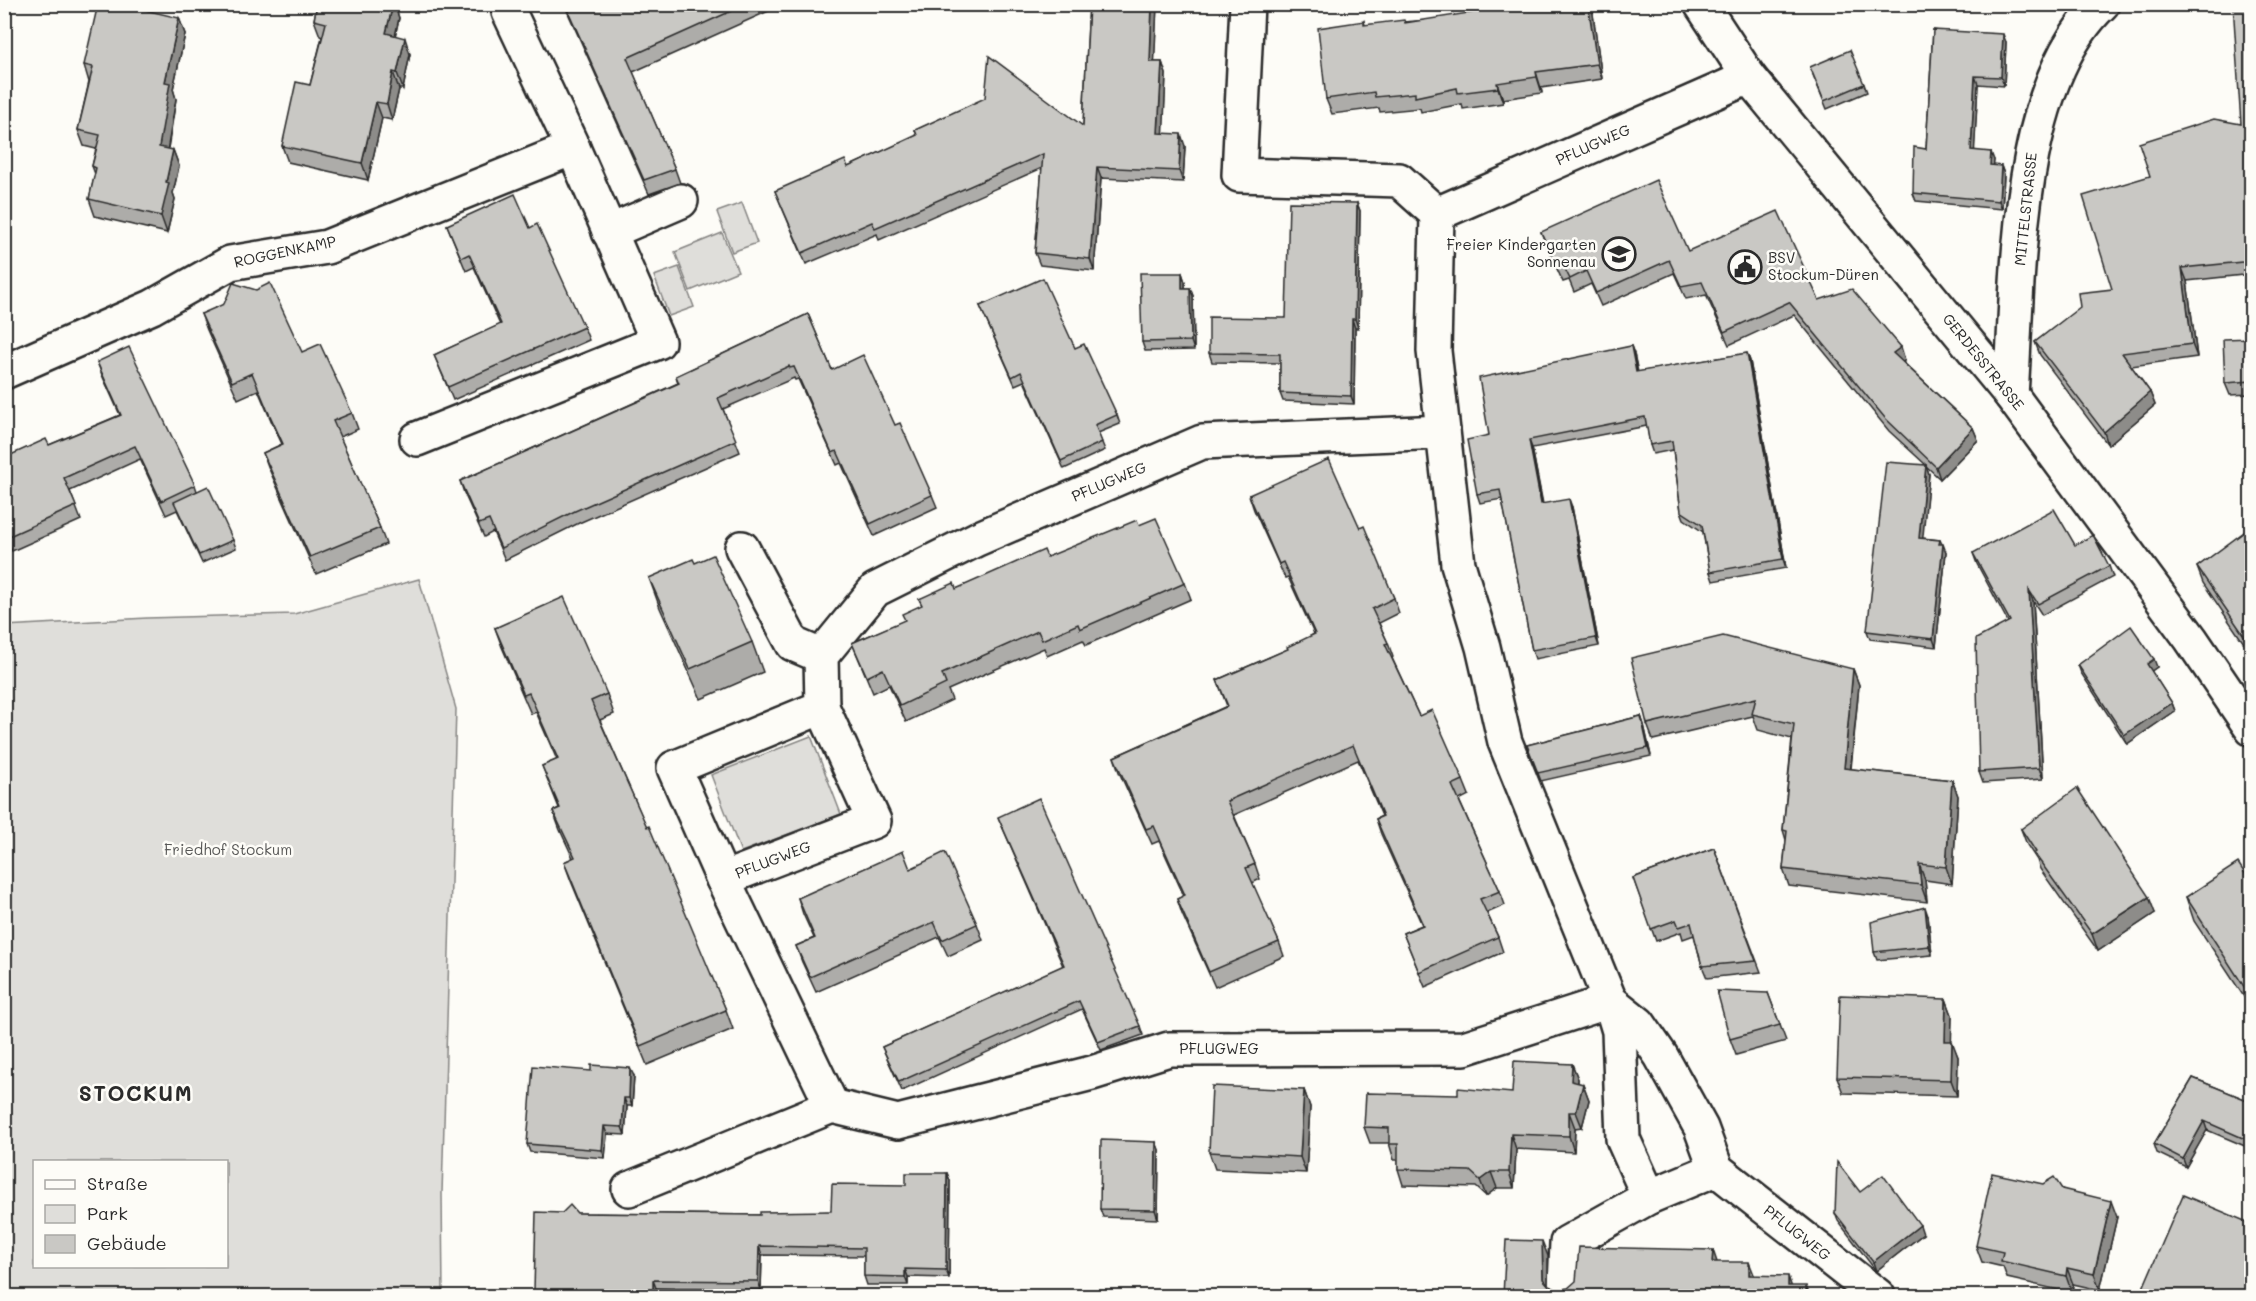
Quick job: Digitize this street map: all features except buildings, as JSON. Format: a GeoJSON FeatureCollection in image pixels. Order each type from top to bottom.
{"type":"FeatureCollection","features":[{"type":"Feature","properties":{"kind":"street"},"geometry":{"type":"LineString","coordinates":[[417,439],[658,342],[573,148],[509,12],[509,4]]}},
{"type":"Feature","properties":{"kind":"street"},"geometry":{"type":"LineString","coordinates":[[1247,4],[1239,175],[1399,180],[1437,214],[1434,351],[1458,564],[1483,647],[1505,742],[1610,1000],[1619,1031],[1623,1139],[1649,1197]]}},
{"type":"Feature","properties":{"kind":"street","name":"GERDESSTRASSE"},"geometry":{"type":"LineString","coordinates":[[1701,4],[1749,77],[2012,395],[2184,630],[2252,729]]}},
{"type":"Feature","properties":{"kind":"street","name":"MITTELSTRASSE"},"geometry":{"type":"LineString","coordinates":[[2012,395],[2024,205],[2032,150],[2044,106],[2063,61],[2072,43],[2102,4]]}},
{"type":"Feature","properties":{"kind":"street","name":"PFLUGWEG"},"geometry":{"type":"LineString","coordinates":[[1437,214],[1749,77]]}},
{"type":"Feature","properties":{"kind":"street","name":"ROGGENKAMP"},"geometry":{"type":"LineString","coordinates":[[4,372],[152,308],[230,262],[327,247],[573,148]]}},
{"type":"Feature","properties":{"kind":"street"},"geometry":{"type":"LineString","coordinates":[[609,232],[681,201]]}},
{"type":"Feature","properties":{"kind":"street","name":"PFLUGWEG"},"geometry":{"type":"LineString","coordinates":[[723,879],[874,820],[822,707],[821,656],[875,590],[977,539],[1202,442],[1443,432]]}},
{"type":"Feature","properties":{"kind":"street"},"geometry":{"type":"LineString","coordinates":[[742,548],[793,645],[821,656]]}},
{"type":"Feature","properties":{"kind":"street","name":"PFLUGWEG"},"geometry":{"type":"LineString","coordinates":[[822,707],[674,768],[723,879],[832,1106],[898,1122],[1092,1073],[1168,1049],[1464,1048],[1610,1000]]}},
{"type":"Feature","properties":{"kind":"street"},"geometry":{"type":"LineString","coordinates":[[1565,1286],[1566,1243],[1649,1197],[1716,1168],[1701,1128],[1662,1056],[1639,1024],[1610,1000]]}},
{"type":"Feature","properties":{"kind":"street"},"geometry":{"type":"LineString","coordinates":[[629,1189],[832,1106]]}},
{"type":"Feature","properties":{"kind":"street","name":"PFLUGWEG"},"geometry":{"type":"LineString","coordinates":[[1716,1168],[1878,1296]]}},
{"type":"Feature","properties":{"kind":"green space"},"geometry":{"type":"Polygon","coordinates":[[[742,203],[757,243],[732,252],[717,212],[742,203]]]}},
{"type":"Feature","properties":{"kind":"green space"},"geometry":{"type":"Polygon","coordinates":[[[722,233],[738,271],[690,291],[675,252],[722,233]]]}},
{"type":"Feature","properties":{"kind":"green space"},"geometry":{"type":"Polygon","coordinates":[[[679,267],[694,307],[669,316],[654,276],[679,267]]]}},
{"type":"Feature","properties":{"kind":"green space","name":"Friedhof Stockum"},"geometry":{"type":"Polygon","coordinates":[[[419,579],[456,709],[442,1193],[443,1296],[5,1296],[5,626],[147,618],[294,614],[419,579]]]}},
{"type":"Feature","properties":{"kind":"green space"},"geometry":{"type":"Polygon","coordinates":[[[811,736],[841,814],[741,852],[711,775],[811,736]]]}},
{"type":"Feature","properties":{"kind":"place","name":"Freier Kindergarten Sonnenau"},"geometry":{"type":"Point","coordinates":[1619,254]}},
{"type":"Feature","properties":{"kind":"place","name":"BSV Stockum-Düren"},"geometry":{"type":"Point","coordinates":[1745,267]}},
{"type":"Feature","properties":{"kind":"district","name":"STOCKUM"},"geometry":{"type":"Point","coordinates":[136,1094]}}]}
